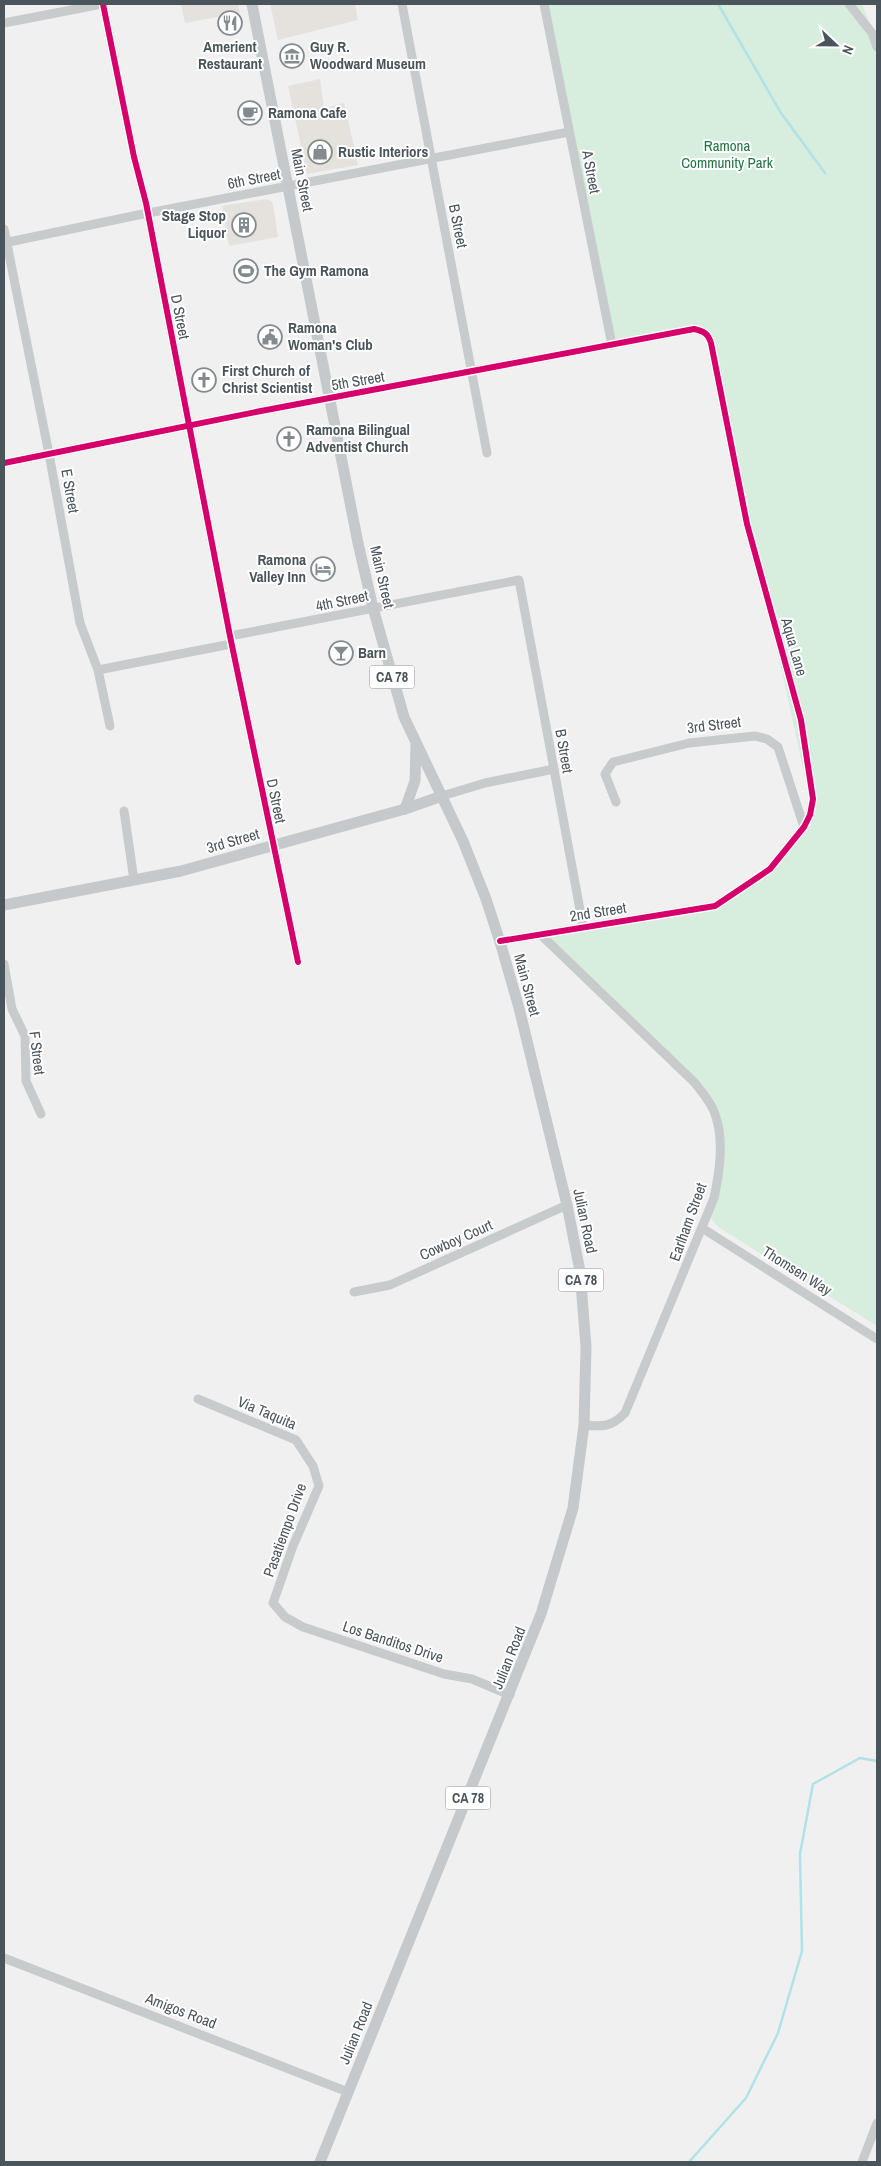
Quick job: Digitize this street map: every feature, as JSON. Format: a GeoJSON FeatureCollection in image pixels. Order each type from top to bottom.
{"type":"FeatureCollection","features":[{"type":"Feature","properties":{"kind":"main road","name":"Main Street"},"geometry":{"type":"LineString","coordinates":[[252,4],[358,543],[373,608],[404,717],[467,850],[486,899],[500,941],[551,1137]]}},
{"type":"Feature","properties":{"kind":"main road"},"geometry":{"type":"LineString","coordinates":[[405,809],[415,781],[416,744]]}},
{"type":"Feature","properties":{"kind":"main road","name":"3rd Street"},"geometry":{"type":"LineString","coordinates":[[4,904],[181,871],[272,844],[405,809],[442,796]]}},
{"type":"Feature","properties":{"kind":"main road","name":"Julian Road"},"geometry":{"type":"LineString","coordinates":[[320,2162],[542,1614],[568,1528],[584,1425],[586,1347],[580,1270],[551,1137]]}},
{"type":"Feature","properties":{"kind":"street"},"geometry":{"type":"LineString","coordinates":[[4,23],[103,4]]}},
{"type":"Feature","properties":{"kind":"street","name":"D Street"},"geometry":{"type":"LineString","coordinates":[[103,4],[134,157],[148,213],[230,640],[298,962]]}},
{"type":"Feature","properties":{"kind":"street","name":"B Street"},"geometry":{"type":"LineString","coordinates":[[402,4],[488,453]]}},
{"type":"Feature","properties":{"kind":"street","name":"A Street"},"geometry":{"type":"LineString","coordinates":[[544,4],[612,345]]}},
{"type":"Feature","properties":{"kind":"street"},"geometry":{"type":"LineString","coordinates":[[849,4],[872,33],[877,47]]}},
{"type":"Feature","properties":{"kind":"street","name":"6th Street"},"geometry":{"type":"LineString","coordinates":[[5,243],[148,213],[569,132]]}},
{"type":"Feature","properties":{"kind":"street","name":"E Street"},"geometry":{"type":"LineString","coordinates":[[4,229],[5,243],[49,454],[80,623],[98,670],[110,726]]}},
{"type":"Feature","properties":{"kind":"street","name":"5th Street"},"geometry":{"type":"LineString","coordinates":[[4,463],[694,329],[703,331],[709,337],[711,343]]}},
{"type":"Feature","properties":{"kind":"street","name":"Aqua Lane"},"geometry":{"type":"LineString","coordinates":[[701,909],[715,906],[770,869],[804,827],[810,814],[813,799],[801,720],[747,524],[711,343]]}},
{"type":"Feature","properties":{"kind":"street","name":"B Street"},"geometry":{"type":"LineString","coordinates":[[519,580],[583,926]]}},
{"type":"Feature","properties":{"kind":"street","name":"4th Street"},"geometry":{"type":"LineString","coordinates":[[98,670],[373,608],[519,580]]}},
{"type":"Feature","properties":{"kind":"street","name":"3rd Street"},"geometry":{"type":"LineString","coordinates":[[616,802],[606,774],[613,762],[688,742],[755,736],[767,739],[778,747],[804,827]]}},
{"type":"Feature","properties":{"kind":"street","name":"3rd Street"},"geometry":{"type":"LineString","coordinates":[[442,796],[485,784],[554,769]]}},
{"type":"Feature","properties":{"kind":"street"},"geometry":{"type":"LineString","coordinates":[[124,811],[134,880]]}},
{"type":"Feature","properties":{"kind":"street","name":"2nd Street"},"geometry":{"type":"LineString","coordinates":[[500,941],[542,936],[583,926],[701,909]]}},
{"type":"Feature","properties":{"kind":"street","name":"Earlham Street"},"geometry":{"type":"LineString","coordinates":[[542,936],[695,1083],[714,1112],[720,1141],[720,1172],[714,1198],[625,1413],[617,1422],[604,1427],[584,1425]]}},
{"type":"Feature","properties":{"kind":"street","name":"F Street"},"geometry":{"type":"LineString","coordinates":[[4,964],[12,1008],[24,1036],[26,1080],[41,1114]]}},
{"type":"Feature","properties":{"kind":"street","name":"Cowboy Court"},"geometry":{"type":"LineString","coordinates":[[354,1292],[390,1285],[567,1205]]}},
{"type":"Feature","properties":{"kind":"street","name":"Thomsen Way"},"geometry":{"type":"LineString","coordinates":[[702,1228],[877,1338]]}},
{"type":"Feature","properties":{"kind":"street","name":"Via Taquita"},"geometry":{"type":"LineString","coordinates":[[198,1400],[296,1440],[313,1466]]}},
{"type":"Feature","properties":{"kind":"street","name":"Pasatiempo Drive"},"geometry":{"type":"LineString","coordinates":[[274,1603],[318,1486],[313,1466]]}},
{"type":"Feature","properties":{"kind":"street","name":"Los Banditos Drive"},"geometry":{"type":"LineString","coordinates":[[274,1603],[285,1617],[303,1627],[444,1674],[472,1679],[510,1694]]}},
{"type":"Feature","properties":{"kind":"street","name":"Amigos Road"},"geometry":{"type":"LineString","coordinates":[[4,1958],[348,2092]]}},
{"type":"Feature","properties":{"kind":"street"},"geometry":{"type":"LineString","coordinates":[[862,2162],[877,2123]]}},
{"type":"Feature","properties":{"kind":"shaded area"},"geometry":{"type":"Polygon","coordinates":[[[181,4],[238,4],[240,13],[185,23],[181,4]]]}},
{"type":"Feature","properties":{"kind":"shaded area"},"geometry":{"type":"Polygon","coordinates":[[[270,4],[355,4],[358,20],[278,40],[270,4]]]}},
{"type":"Feature","properties":{"kind":"shaded area"},"geometry":{"type":"Polygon","coordinates":[[[320,79],[324,108],[344,103],[358,165],[307,174],[288,86],[320,79]]]}},
{"type":"Feature","properties":{"kind":"shaded area"},"geometry":{"type":"Polygon","coordinates":[[[266,199],[273,204],[278,237],[229,246],[222,206],[266,199]]]}},
{"type":"Feature","properties":{"kind":"green space","name":"Ramona Community Park"},"geometry":{"type":"Polygon","coordinates":[[[544,4],[862,4],[877,41],[877,1326],[718,1227],[708,1214],[718,1183],[715,1118],[695,1083],[535,936],[701,909],[762,876],[806,824],[809,796],[711,343],[701,330],[612,344],[544,4]]]}},
{"type":"Feature","properties":{"kind":"waterway"},"geometry":{"type":"LineString","coordinates":[[718,4],[781,113],[825,173]]}},
{"type":"Feature","properties":{"kind":"waterway"},"geometry":{"type":"LineString","coordinates":[[689,2162],[746,2098],[778,2033],[802,1951],[800,1854],[813,1784],[860,1758],[877,1761]]}},
{"type":"Feature","properties":{"kind":"cycle path"},"geometry":{"type":"LineString","coordinates":[[103,4],[134,157],[146,203],[230,636],[298,962]]}},
{"type":"Feature","properties":{"kind":"cycle path"},"geometry":{"type":"LineString","coordinates":[[4,463],[261,411],[694,329],[707,335],[711,343],[747,524],[801,720],[813,799],[810,815],[804,827],[770,869],[715,906],[500,941]]}},
{"type":"Feature","properties":{"kind":"place","name":"Amerient Restaurant"},"geometry":{"type":"Point","coordinates":[230,23]}},
{"type":"Feature","properties":{"kind":"place","name":"Guy R. Woodward Museum"},"geometry":{"type":"Point","coordinates":[292,56]}},
{"type":"Feature","properties":{"kind":"place","name":"Ramona Cafe"},"geometry":{"type":"Point","coordinates":[250,113]}},
{"type":"Feature","properties":{"kind":"place","name":"Rustic Interiors"},"geometry":{"type":"Point","coordinates":[320,152]}},
{"type":"Feature","properties":{"kind":"place","name":"Stage Stop Liquor"},"geometry":{"type":"Point","coordinates":[244,225]}},
{"type":"Feature","properties":{"kind":"place","name":"The Gym Ramona"},"geometry":{"type":"Point","coordinates":[246,271]}},
{"type":"Feature","properties":{"kind":"place","name":"Ramona Woman's Club"},"geometry":{"type":"Point","coordinates":[270,337]}},
{"type":"Feature","properties":{"kind":"place","name":"First Church of Christ Scientist"},"geometry":{"type":"Point","coordinates":[204,380]}},
{"type":"Feature","properties":{"kind":"place","name":"Ramona Bilingual Adventist Church"},"geometry":{"type":"Point","coordinates":[289,439]}},
{"type":"Feature","properties":{"kind":"place","name":"Ramona Valley Inn"},"geometry":{"type":"Point","coordinates":[323,569]}},
{"type":"Feature","properties":{"kind":"place","name":"Barn"},"geometry":{"type":"Point","coordinates":[341,653]}}]}
